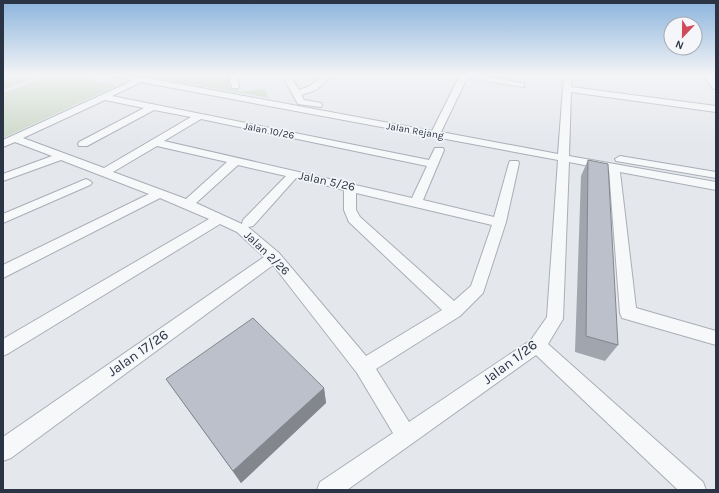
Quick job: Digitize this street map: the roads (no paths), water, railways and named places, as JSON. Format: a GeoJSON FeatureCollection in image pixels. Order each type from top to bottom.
{"type":"FeatureCollection","features":[{"type":"Feature","properties":{"kind":"street"},"geometry":{"type":"LineString","coordinates":[[10,141],[102,98]]}},
{"type":"Feature","properties":{"kind":"street","name":"Jalan 10/26"},"geometry":{"type":"LineString","coordinates":[[109,98],[433,164]]}},
{"type":"Feature","properties":{"kind":"street","name":"Jalan Rejang"},"geometry":{"type":"LineString","coordinates":[[240,98],[437,131]]}},
{"type":"Feature","properties":{"kind":"street"},"geometry":{"type":"LineString","coordinates":[[299,98],[301,102],[437,131],[565,154],[716,175]]}},
{"type":"Feature","properties":{"kind":"street"},"geometry":{"type":"LineString","coordinates":[[437,131],[453,98]]}},
{"type":"Feature","properties":{"kind":"street","name":"Jalan 1/26"},"geometry":{"type":"LineString","coordinates":[[328,490],[537,345],[555,319],[568,98]]}},
{"type":"Feature","properties":{"kind":"street"},"geometry":{"type":"LineString","coordinates":[[635,98],[716,109]]}},
{"type":"Feature","properties":{"kind":"street"},"geometry":{"type":"LineString","coordinates":[[83,144],[153,107]]}},
{"type":"Feature","properties":{"kind":"street"},"geometry":{"type":"LineString","coordinates":[[105,172],[198,117]]}},
{"type":"Feature","properties":{"kind":"street","name":"Jalan 2/26"},"geometry":{"type":"LineString","coordinates":[[10,141],[62,156],[105,172],[158,194],[188,204],[242,229],[274,257],[290,274],[364,367],[406,436]]}},
{"type":"Feature","properties":{"kind":"street","name":"Jalan 5/26"},"geometry":{"type":"LineString","coordinates":[[155,142],[350,186],[499,222]]}},
{"type":"Feature","properties":{"kind":"street"},"geometry":{"type":"LineString","coordinates":[[416,202],[439,150]]}},
{"type":"Feature","properties":{"kind":"street"},"geometry":{"type":"LineString","coordinates":[[565,154],[614,172],[716,194]]}},
{"type":"Feature","properties":{"kind":"street"},"geometry":{"type":"LineString","coordinates":[[3,178],[62,156]]}},
{"type":"Feature","properties":{"kind":"street"},"geometry":{"type":"LineString","coordinates":[[188,204],[235,161]]}},
{"type":"Feature","properties":{"kind":"street"},"geometry":{"type":"LineString","coordinates":[[364,367],[454,311],[478,289],[499,222],[514,163]]}},
{"type":"Feature","properties":{"kind":"street"},"geometry":{"type":"LineString","coordinates":[[614,172],[716,186]]}},
{"type":"Feature","properties":{"kind":"street"},"geometry":{"type":"LineString","coordinates":[[614,172],[628,313],[716,338]]}},
{"type":"Feature","properties":{"kind":"street"},"geometry":{"type":"LineString","coordinates":[[248,223],[294,174]]}},
{"type":"Feature","properties":{"kind":"street"},"geometry":{"type":"LineString","coordinates":[[3,219],[86,182]]}},
{"type":"Feature","properties":{"kind":"street"},"geometry":{"type":"LineString","coordinates":[[350,186],[350,210],[354,219],[454,311]]}},
{"type":"Feature","properties":{"kind":"street"},"geometry":{"type":"LineString","coordinates":[[3,272],[158,194]]}},
{"type":"Feature","properties":{"kind":"street"},"geometry":{"type":"LineString","coordinates":[[3,348],[219,219]]}},
{"type":"Feature","properties":{"kind":"street","name":"Jalan 17/26"},"geometry":{"type":"LineString","coordinates":[[3,450],[274,257]]}},
{"type":"Feature","properties":{"kind":"street"},"geometry":{"type":"LineString","coordinates":[[537,345],[695,490]]}}]}
